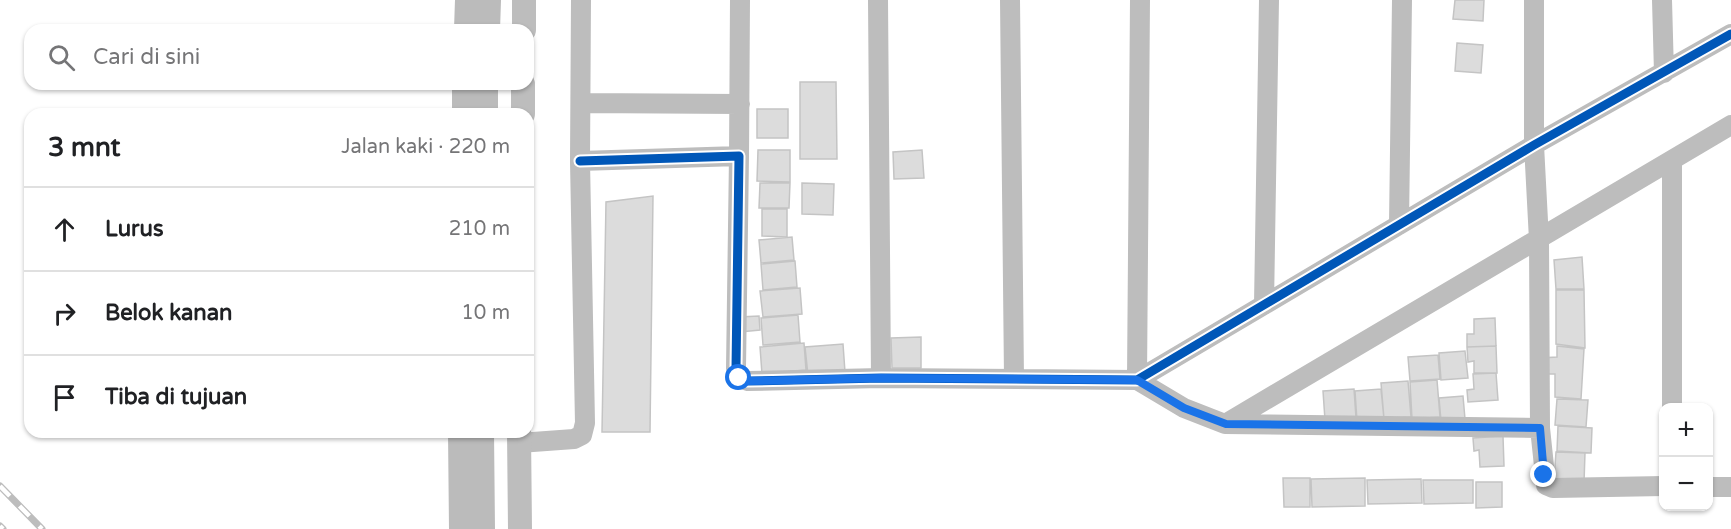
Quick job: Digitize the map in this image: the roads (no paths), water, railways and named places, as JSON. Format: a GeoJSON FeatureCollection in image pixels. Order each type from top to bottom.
{"type":"FeatureCollection","features":[{"type":"Feature","properties":{"kind":"street"},"geometry":{"type":"LineString","coordinates":[[524,0],[524,24]]}},
{"type":"Feature","properties":{"kind":"street"},"geometry":{"type":"LineString","coordinates":[[520,529],[523,439],[554,442],[582,435],[585,423],[580,161],[581,0]]}},
{"type":"Feature","properties":{"kind":"street"},"geometry":{"type":"LineString","coordinates":[[740,0],[736,368],[739,378],[748,381],[881,378],[1137,380],[1184,408],[1226,424],[1540,428]]}},
{"type":"Feature","properties":{"kind":"street"},"geometry":{"type":"LineString","coordinates":[[878,0],[881,378]]}},
{"type":"Feature","properties":{"kind":"street"},"geometry":{"type":"LineString","coordinates":[[1010,0],[1014,378]]}},
{"type":"Feature","properties":{"kind":"street"},"geometry":{"type":"LineString","coordinates":[[1137,380],[1140,0]]}},
{"type":"Feature","properties":{"kind":"street"},"geometry":{"type":"LineString","coordinates":[[1264,305],[1269,0]]}},
{"type":"Feature","properties":{"kind":"street"},"geometry":{"type":"LineString","coordinates":[[1399,225],[1402,0]]}},
{"type":"Feature","properties":{"kind":"street"},"geometry":{"type":"LineString","coordinates":[[1533,0],[1534,145],[1539,240],[1540,428],[1546,485],[1553,488],[1659,486]]}},
{"type":"Feature","properties":{"kind":"street"},"geometry":{"type":"LineString","coordinates":[[1662,0],[1665,73]]}},
{"type":"Feature","properties":{"kind":"street"},"geometry":{"type":"LineString","coordinates":[[1137,380],[1534,145],[1731,34]]}},
{"type":"Feature","properties":{"kind":"street"},"geometry":{"type":"LineString","coordinates":[[523,90],[523,108]]}},
{"type":"Feature","properties":{"kind":"street"},"geometry":{"type":"LineString","coordinates":[[582,103],[740,104]]}},
{"type":"Feature","properties":{"kind":"street"},"geometry":{"type":"LineString","coordinates":[[1226,424],[1731,125]]}},
{"type":"Feature","properties":{"kind":"street"},"geometry":{"type":"LineString","coordinates":[[580,161],[739,156]]}},
{"type":"Feature","properties":{"kind":"street"},"geometry":{"type":"LineString","coordinates":[[1671,160],[1672,403]]}},
{"type":"Feature","properties":{"kind":"street"},"geometry":{"type":"LineString","coordinates":[[1713,487],[1731,487]]}},
{"type":"Feature","properties":{"kind":"waterway"},"geometry":{"type":"LineString","coordinates":[[477,24],[478,0]]}},
{"type":"Feature","properties":{"kind":"waterway"},"geometry":{"type":"LineString","coordinates":[[475,90],[475,108]]}},
{"type":"Feature","properties":{"kind":"waterway"},"geometry":{"type":"LineString","coordinates":[[471,438],[472,529]]}},
{"type":"Feature","properties":{"kind":"railway"},"geometry":{"type":"LineString","coordinates":[[0,486],[42,529]]}},
{"type":"Feature","properties":{"kind":"railway"},"geometry":{"type":"LineString","coordinates":[[0,526],[3,529]]}}]}
